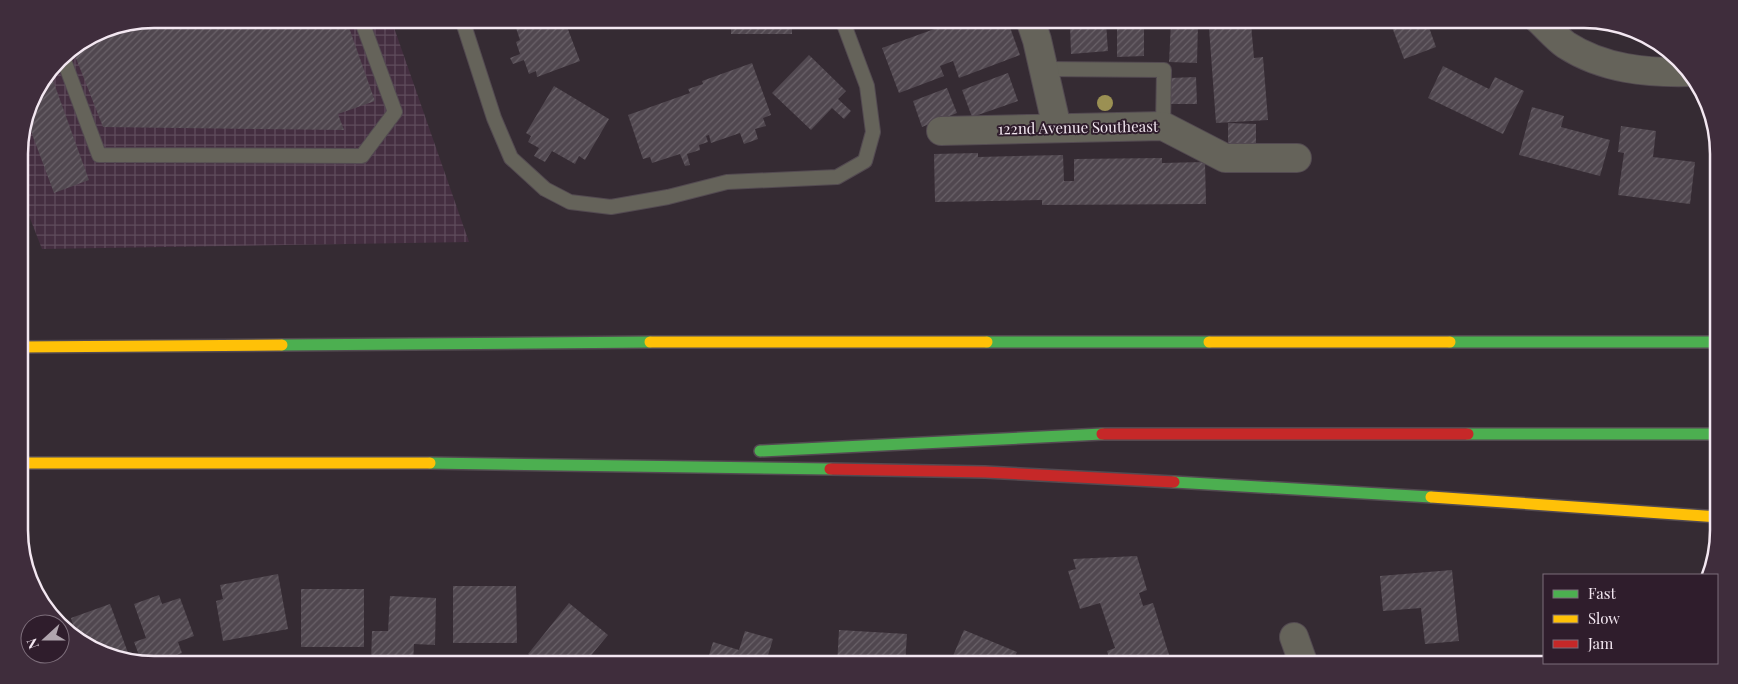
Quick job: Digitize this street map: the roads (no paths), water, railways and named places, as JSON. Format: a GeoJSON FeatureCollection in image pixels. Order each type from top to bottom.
{"type":"FeatureCollection","features":[{"type":"Feature","properties":{"kind":"highway"},"geometry":{"type":"LineString","coordinates":[[1568,342],[1710,331]]}},
{"type":"Feature","properties":{"kind":"highway"},"geometry":{"type":"LineString","coordinates":[[28,347],[568,342],[1710,342]]}},
{"type":"Feature","properties":{"kind":"highway"},"geometry":{"type":"LineString","coordinates":[[750,452],[1118,433],[1710,434]]}},
{"type":"Feature","properties":{"kind":"highway"},"geometry":{"type":"LineString","coordinates":[[521,463],[690,455]]}},
{"type":"Feature","properties":{"kind":"highway"},"geometry":{"type":"LineString","coordinates":[[28,463],[521,463],[985,472],[1278,487],[1710,516]]}},
{"type":"Feature","properties":{"kind":"street"},"geometry":{"type":"LineString","coordinates":[[1032,28],[1057,128]]}},
{"type":"Feature","properties":{"kind":"street"},"geometry":{"type":"LineString","coordinates":[[1548,28],[1566,45],[1600,60],[1630,70],[1680,72]]}},
{"type":"Feature","properties":{"kind":"street","name":"122nd Avenue Southeast"},"geometry":{"type":"LineString","coordinates":[[941,131],[1162,126],[1225,158],[1297,158]]}},
{"type":"Feature","properties":{"kind":"street"},"geometry":{"type":"LineString","coordinates":[[1294,637],[1301,656]]}},
{"type":"Feature","properties":{"kind":"lane"},"geometry":{"type":"LineString","coordinates":[[65,63],[100,155],[362,156],[394,112],[364,28]]}},
{"type":"Feature","properties":{"kind":"lane"},"geometry":{"type":"LineString","coordinates":[[465,28],[494,118],[511,158],[545,189],[570,202],[611,207],[668,197],[727,182],[837,177],[865,161],[873,132],[867,86],[845,28]]}},
{"type":"Feature","properties":{"kind":"lane"},"geometry":{"type":"LineString","coordinates":[[1043,69],[1164,70],[1162,126]]}}]}
